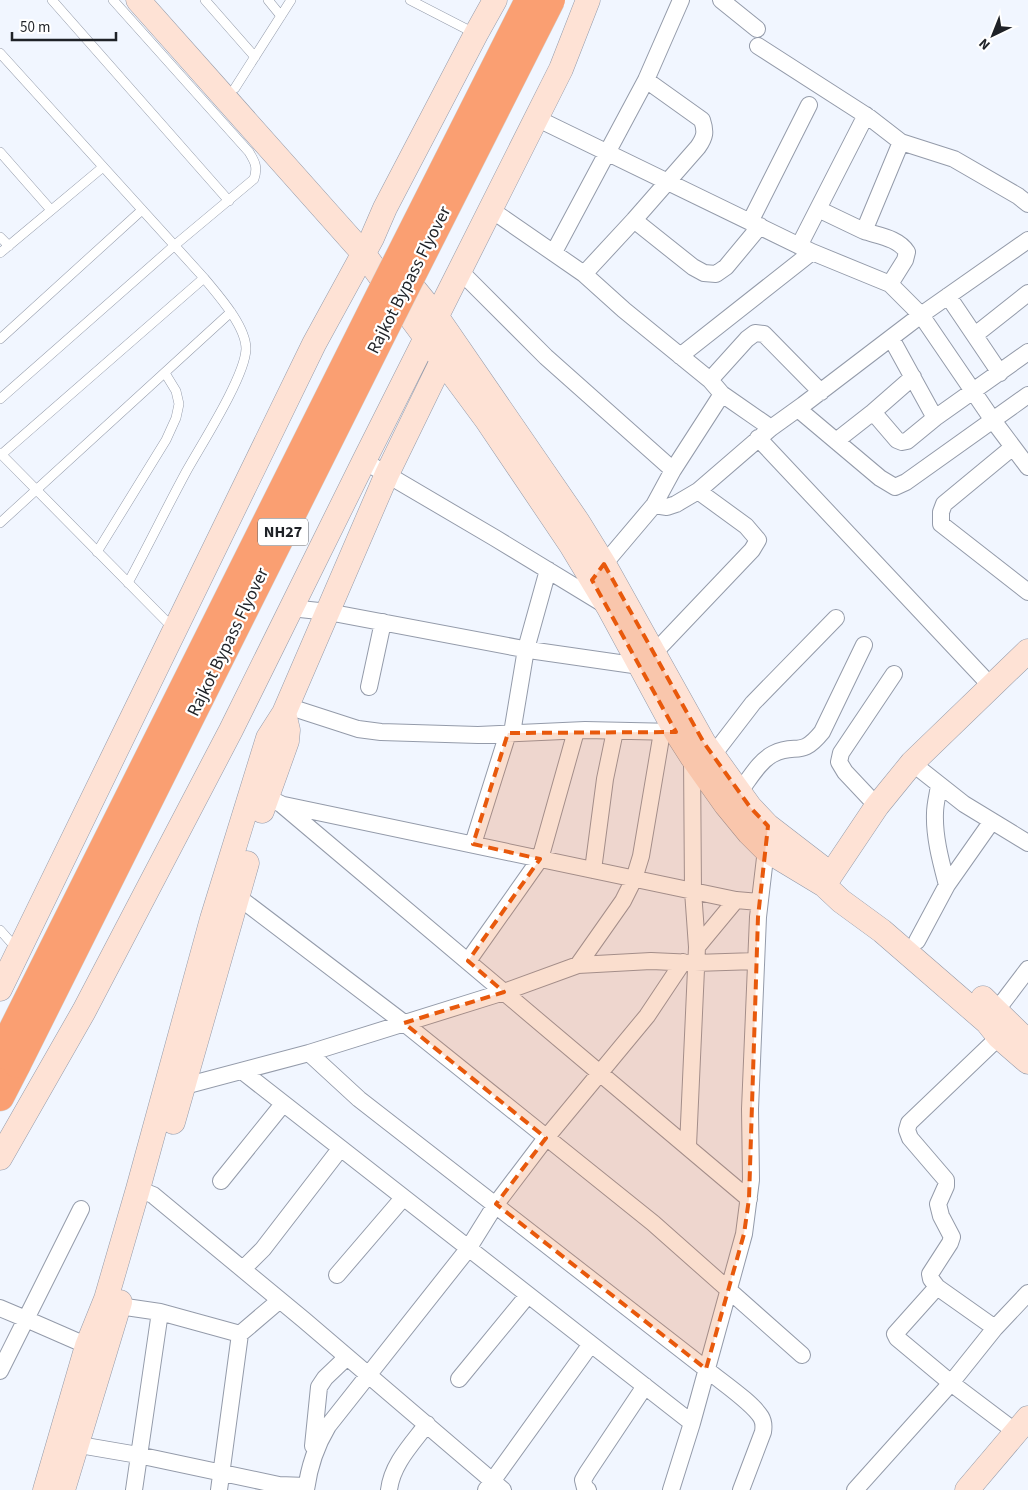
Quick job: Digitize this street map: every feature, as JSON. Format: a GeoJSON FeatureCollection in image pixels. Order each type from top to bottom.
{"type":"FeatureCollection","features":[{"type":"Feature","properties":{"kind":"highway","name":"Rajkot Bypass Flyover"},"geometry":{"type":"LineString","coordinates":[[0,1097],[8,1059],[378,298],[529,0]]}},
{"type":"Feature","properties":{"kind":"highway","name":"Rajkot Bypass Flyover"},"geometry":{"type":"LineString","coordinates":[[8,1059],[380,338],[551,0]]}},
{"type":"Feature","properties":{"kind":"street"},"geometry":{"type":"LineString","coordinates":[[138,0],[368,246],[437,316],[578,522],[598,572],[609,608],[647,659],[704,742],[692,891],[688,1146]]}},
{"type":"Feature","properties":{"kind":"street"},"geometry":{"type":"LineString","coordinates":[[156,0],[235,88],[368,246],[426,338],[486,419],[571,545],[598,572],[647,659],[669,732],[634,879],[623,901],[578,965]]}},
{"type":"Feature","properties":{"kind":"street"},"geometry":{"type":"LineString","coordinates":[[0,989],[314,344],[368,246],[495,0]]}},
{"type":"Feature","properties":{"kind":"street"},"geometry":{"type":"LineString","coordinates":[[0,1158],[84,1011],[231,730],[561,69],[588,0]]}},
{"type":"Feature","properties":{"kind":"street"},"geometry":{"type":"LineString","coordinates":[[554,252],[646,80],[681,0]]}},
{"type":"Feature","properties":{"kind":"street"},"geometry":{"type":"LineString","coordinates":[[721,0],[757,29]]}},
{"type":"Feature","properties":{"kind":"street"},"geometry":{"type":"LineString","coordinates":[[758,46],[866,115],[900,142],[954,159],[1018,196],[1028,204]]}},
{"type":"Feature","properties":{"kind":"street"},"geometry":{"type":"LineString","coordinates":[[584,274],[634,220],[704,138],[705,130],[702,120],[646,80]]}},
{"type":"Feature","properties":{"kind":"street"},"geometry":{"type":"LineString","coordinates":[[634,220],[693,267],[704,273],[716,274],[726,267],[755,224],[809,105]]}},
{"type":"Feature","properties":{"kind":"street"},"geometry":{"type":"LineString","coordinates":[[680,356],[806,249],[818,209],[866,115]]}},
{"type":"Feature","properties":{"kind":"street"},"geometry":{"type":"LineString","coordinates":[[536,118],[806,249],[890,284],[921,315],[992,419],[1028,467]]}},
{"type":"Feature","properties":{"kind":"street"},"geometry":{"type":"LineString","coordinates":[[864,231],[900,142]]}},
{"type":"Feature","properties":{"kind":"street"},"geometry":{"type":"LineString","coordinates":[[490,209],[584,274],[624,310],[710,380],[722,394],[771,428]]}},
{"type":"Feature","properties":{"kind":"street"},"geometry":{"type":"LineString","coordinates":[[818,209],[864,231],[902,245],[906,252],[905,260],[890,284]]}},
{"type":"Feature","properties":{"kind":"street"},"geometry":{"type":"LineString","coordinates":[[654,505],[667,507],[698,491],[771,428],[921,315],[1028,240]]}},
{"type":"Feature","properties":{"kind":"street"},"geometry":{"type":"LineString","coordinates":[[460,270],[546,357],[672,470]]}},
{"type":"Feature","properties":{"kind":"street"},"geometry":{"type":"LineString","coordinates":[[975,335],[1028,293]]}},
{"type":"Feature","properties":{"kind":"street"},"geometry":{"type":"LineString","coordinates":[[948,296],[1000,372]]}},
{"type":"Feature","properties":{"kind":"street"},"geometry":{"type":"LineString","coordinates":[[710,380],[747,339],[755,333],[764,334],[821,392]]}},
{"type":"Feature","properties":{"kind":"street"},"geometry":{"type":"LineString","coordinates":[[891,338],[935,418]]}},
{"type":"Feature","properties":{"kind":"street"},"geometry":{"type":"LineString","coordinates":[[874,412],[891,435],[902,442],[907,441],[935,418],[1028,352]]}},
{"type":"Feature","properties":{"kind":"street"},"geometry":{"type":"LineString","coordinates":[[96,1350],[118,1306],[145,1192],[230,893],[288,736],[285,710],[387,474],[442,361]]}},
{"type":"Feature","properties":{"kind":"street"},"geometry":{"type":"LineString","coordinates":[[836,441],[874,412],[913,377]]}},
{"type":"Feature","properties":{"kind":"street"},"geometry":{"type":"LineString","coordinates":[[598,572],[654,505],[672,470],[722,394]]}},
{"type":"Feature","properties":{"kind":"street"},"geometry":{"type":"LineString","coordinates":[[798,409],[880,478],[895,486],[906,482],[1028,395]]}},
{"type":"Feature","properties":{"kind":"street"},"geometry":{"type":"LineString","coordinates":[[758,438],[992,687]]}},
{"type":"Feature","properties":{"kind":"street"},"geometry":{"type":"LineString","coordinates":[[1013,447],[944,504],[940,512],[941,524],[1028,592]]}},
{"type":"Feature","properties":{"kind":"street"},"geometry":{"type":"LineString","coordinates":[[364,461],[609,608]]}},
{"type":"Feature","properties":{"kind":"street"},"geometry":{"type":"LineString","coordinates":[[647,659],[752,550],[758,540],[746,526],[698,491]]}},
{"type":"Feature","properties":{"kind":"street"},"geometry":{"type":"LineString","coordinates":[[473,844],[510,733],[526,649],[548,570]]}},
{"type":"Feature","properties":{"kind":"street"},"geometry":{"type":"LineString","coordinates":[[291,608],[328,612],[526,649],[647,659]]}},
{"type":"Feature","properties":{"kind":"street"},"geometry":{"type":"LineString","coordinates":[[702,756],[836,618]]}},
{"type":"Feature","properties":{"kind":"street"},"geometry":{"type":"LineString","coordinates":[[369,687],[383,622]]}},
{"type":"Feature","properties":{"kind":"street"},"geometry":{"type":"LineString","coordinates":[[739,792],[765,759],[775,753],[804,748],[822,732],[864,645]]}},
{"type":"Feature","properties":{"kind":"street"},"geometry":{"type":"LineString","coordinates":[[836,887],[877,806],[912,763],[1028,651]]}},
{"type":"Feature","properties":{"kind":"street"},"geometry":{"type":"LineString","coordinates":[[877,806],[846,772],[840,762],[841,753],[894,674]]}},
{"type":"Feature","properties":{"kind":"street"},"geometry":{"type":"LineString","coordinates":[[285,710],[381,732],[478,735],[576,730],[669,732],[702,756],[739,792],[768,826],[836,887],[885,925],[995,1023],[1028,1042]]}},
{"type":"Feature","properties":{"kind":"street"},"geometry":{"type":"LineString","coordinates":[[468,961],[540,859],[576,730]]}},
{"type":"Feature","properties":{"kind":"street"},"geometry":{"type":"LineString","coordinates":[[593,870],[605,779],[615,731]]}},
{"type":"Feature","properties":{"kind":"street"},"geometry":{"type":"LineString","coordinates":[[702,756],[726,805],[766,850],[836,887]]}},
{"type":"Feature","properties":{"kind":"street"},"geometry":{"type":"LineString","coordinates":[[912,763],[964,804],[1028,843]]}},
{"type":"Feature","properties":{"kind":"street"},"geometry":{"type":"LineString","coordinates":[[939,785],[935,813],[936,831],[946,885]]}},
{"type":"Feature","properties":{"kind":"street"},"geometry":{"type":"LineString","coordinates":[[266,797],[540,859],[736,900],[759,902]]}},
{"type":"Feature","properties":{"kind":"street"},"geometry":{"type":"LineString","coordinates":[[266,797],[468,961],[749,1199]]}},
{"type":"Feature","properties":{"kind":"street"},"geometry":{"type":"LineString","coordinates":[[917,941],[946,885],[992,821]]}},
{"type":"Feature","properties":{"kind":"street"},"geometry":{"type":"LineString","coordinates":[[671,1490],[692,1423],[744,1234],[749,1199],[750,1109],[759,902],[768,826]]}},
{"type":"Feature","properties":{"kind":"street"},"geometry":{"type":"LineString","coordinates":[[230,893],[404,1023],[653,1223],[802,1355]]}},
{"type":"Feature","properties":{"kind":"street"},"geometry":{"type":"LineString","coordinates":[[312,1458],[328,1426],[468,1249],[496,1204],[546,1138],[647,1016],[736,900]]}},
{"type":"Feature","properties":{"kind":"street"},"geometry":{"type":"LineString","coordinates":[[885,925],[917,941],[995,1023],[1028,1062]]}},
{"type":"Feature","properties":{"kind":"street"},"geometry":{"type":"LineString","coordinates":[[174,1089],[308,1053],[504,992],[578,965],[692,958],[756,961]]}},
{"type":"Feature","properties":{"kind":"street"},"geometry":{"type":"LineString","coordinates":[[995,1328],[938,1287],[931,1279],[930,1274],[952,1237],[941,1216],[938,1204],[946,1186],[946,1180],[910,1138],[907,1130],[909,1123],[995,1023],[1028,969]]}},
{"type":"Feature","properties":{"kind":"street"},"geometry":{"type":"LineString","coordinates":[[308,1053],[359,1099],[706,1369],[760,1416],[764,1424],[764,1432],[741,1490]]}},
{"type":"Feature","properties":{"kind":"street"},"geometry":{"type":"LineString","coordinates":[[242,1072],[692,1423]]}},
{"type":"Feature","properties":{"kind":"street"},"geometry":{"type":"LineString","coordinates":[[222,1182],[283,1104]]}},
{"type":"Feature","properties":{"kind":"street"},"geometry":{"type":"LineString","coordinates":[[243,1269],[263,1249],[340,1149]]}},
{"type":"Feature","properties":{"kind":"street"},"geometry":{"type":"LineString","coordinates":[[145,1192],[243,1269],[427,1424],[493,1487],[590,1344]]}},
{"type":"Feature","properties":{"kind":"street"},"geometry":{"type":"LineString","coordinates":[[45,1490],[68,1443],[96,1350],[106,1299],[145,1192]]}},
{"type":"Feature","properties":{"kind":"street"},"geometry":{"type":"LineString","coordinates":[[337,1275],[403,1198]]}},
{"type":"Feature","properties":{"kind":"street"},"geometry":{"type":"LineString","coordinates":[[0,1371],[81,1210]]}},
{"type":"Feature","properties":{"kind":"street"},"geometry":{"type":"LineString","coordinates":[[938,1287],[895,1334],[897,1338],[951,1383],[1022,1425],[967,1490]]}},
{"type":"Feature","properties":{"kind":"street"},"geometry":{"type":"LineString","coordinates":[[855,1490],[951,1383],[995,1328],[1028,1292]]}},
{"type":"Feature","properties":{"kind":"street"},"geometry":{"type":"LineString","coordinates":[[459,1379],[528,1295]]}},
{"type":"Feature","properties":{"kind":"street"},"geometry":{"type":"LineString","coordinates":[[219,1490],[240,1334],[280,1300]]}},
{"type":"Feature","properties":{"kind":"street"},"geometry":{"type":"LineString","coordinates":[[118,1306],[160,1312],[240,1334]]}},
{"type":"Feature","properties":{"kind":"street"},"geometry":{"type":"LineString","coordinates":[[0,1308],[96,1350]]}},
{"type":"Feature","properties":{"kind":"street"},"geometry":{"type":"LineString","coordinates":[[134,1490],[160,1312]]}},
{"type":"Feature","properties":{"kind":"street"},"geometry":{"type":"LineString","coordinates":[[68,1443],[138,1455],[277,1487],[306,1488],[312,1458],[319,1387],[347,1357]]}},
{"type":"Feature","properties":{"kind":"street"},"geometry":{"type":"LineString","coordinates":[[588,1490],[585,1488],[583,1480],[645,1386]]}},
{"type":"Feature","properties":{"kind":"street"},"geometry":{"type":"LineString","coordinates":[[389,1490],[397,1464],[427,1424]]}},
{"type":"Feature","properties":{"kind":"street"},"geometry":{"type":"LineString","coordinates":[[63,1490],[68,1443]]}},
{"type":"Feature","properties":{"kind":"lane"},"geometry":{"type":"LineString","coordinates":[[52,0],[229,201]]}},
{"type":"Feature","properties":{"kind":"lane"},"geometry":{"type":"LineString","coordinates":[[0,399],[174,245],[254,179],[257,170],[249,152],[113,0]]}},
{"type":"Feature","properties":{"kind":"lane"},"geometry":{"type":"LineString","coordinates":[[205,0],[255,57]]}},
{"type":"Feature","properties":{"kind":"lane"},"geometry":{"type":"LineString","coordinates":[[268,0],[282,16]]}},
{"type":"Feature","properties":{"kind":"lane"},"geometry":{"type":"LineString","coordinates":[[235,88],[291,0]]}},
{"type":"Feature","properties":{"kind":"lane"},"geometry":{"type":"LineString","coordinates":[[410,0],[476,34]]}},
{"type":"Feature","properties":{"kind":"lane"},"geometry":{"type":"LineString","coordinates":[[0,53],[204,278],[231,312],[242,333],[246,349],[240,370],[128,583]]}},
{"type":"Feature","properties":{"kind":"lane"},"geometry":{"type":"LineString","coordinates":[[0,152],[52,210]]}},
{"type":"Feature","properties":{"kind":"lane"},"geometry":{"type":"LineString","coordinates":[[0,253],[103,167]]}},
{"type":"Feature","properties":{"kind":"lane"},"geometry":{"type":"LineString","coordinates":[[0,338],[142,210]]}},
{"type":"Feature","properties":{"kind":"lane"},"geometry":{"type":"LineString","coordinates":[[0,237],[9,246]]}},
{"type":"Feature","properties":{"kind":"lane"},"geometry":{"type":"LineString","coordinates":[[174,629],[1,454],[204,278]]}},
{"type":"Feature","properties":{"kind":"lane"},"geometry":{"type":"LineString","coordinates":[[0,523],[231,312]]}},
{"type":"Feature","properties":{"kind":"lane"},"geometry":{"type":"LineString","coordinates":[[97,552],[166,440],[176,418],[179,404],[176,392],[165,372]]}},
{"type":"Feature","properties":{"kind":"lane"},"geometry":{"type":"LineString","coordinates":[[0,930],[18,951]]}},
{"type":"Feature","properties":{"kind":"highlighted area"},"geometry":{"type":"Polygon","coordinates":[[[604,564],[704,743],[750,807],[768,826],[758,917],[749,1199],[744,1234],[706,1369],[496,1204],[546,1138],[404,1023],[504,992],[468,961],[540,859],[473,844],[508,733],[676,732],[592,580],[604,564]]]}}]}
